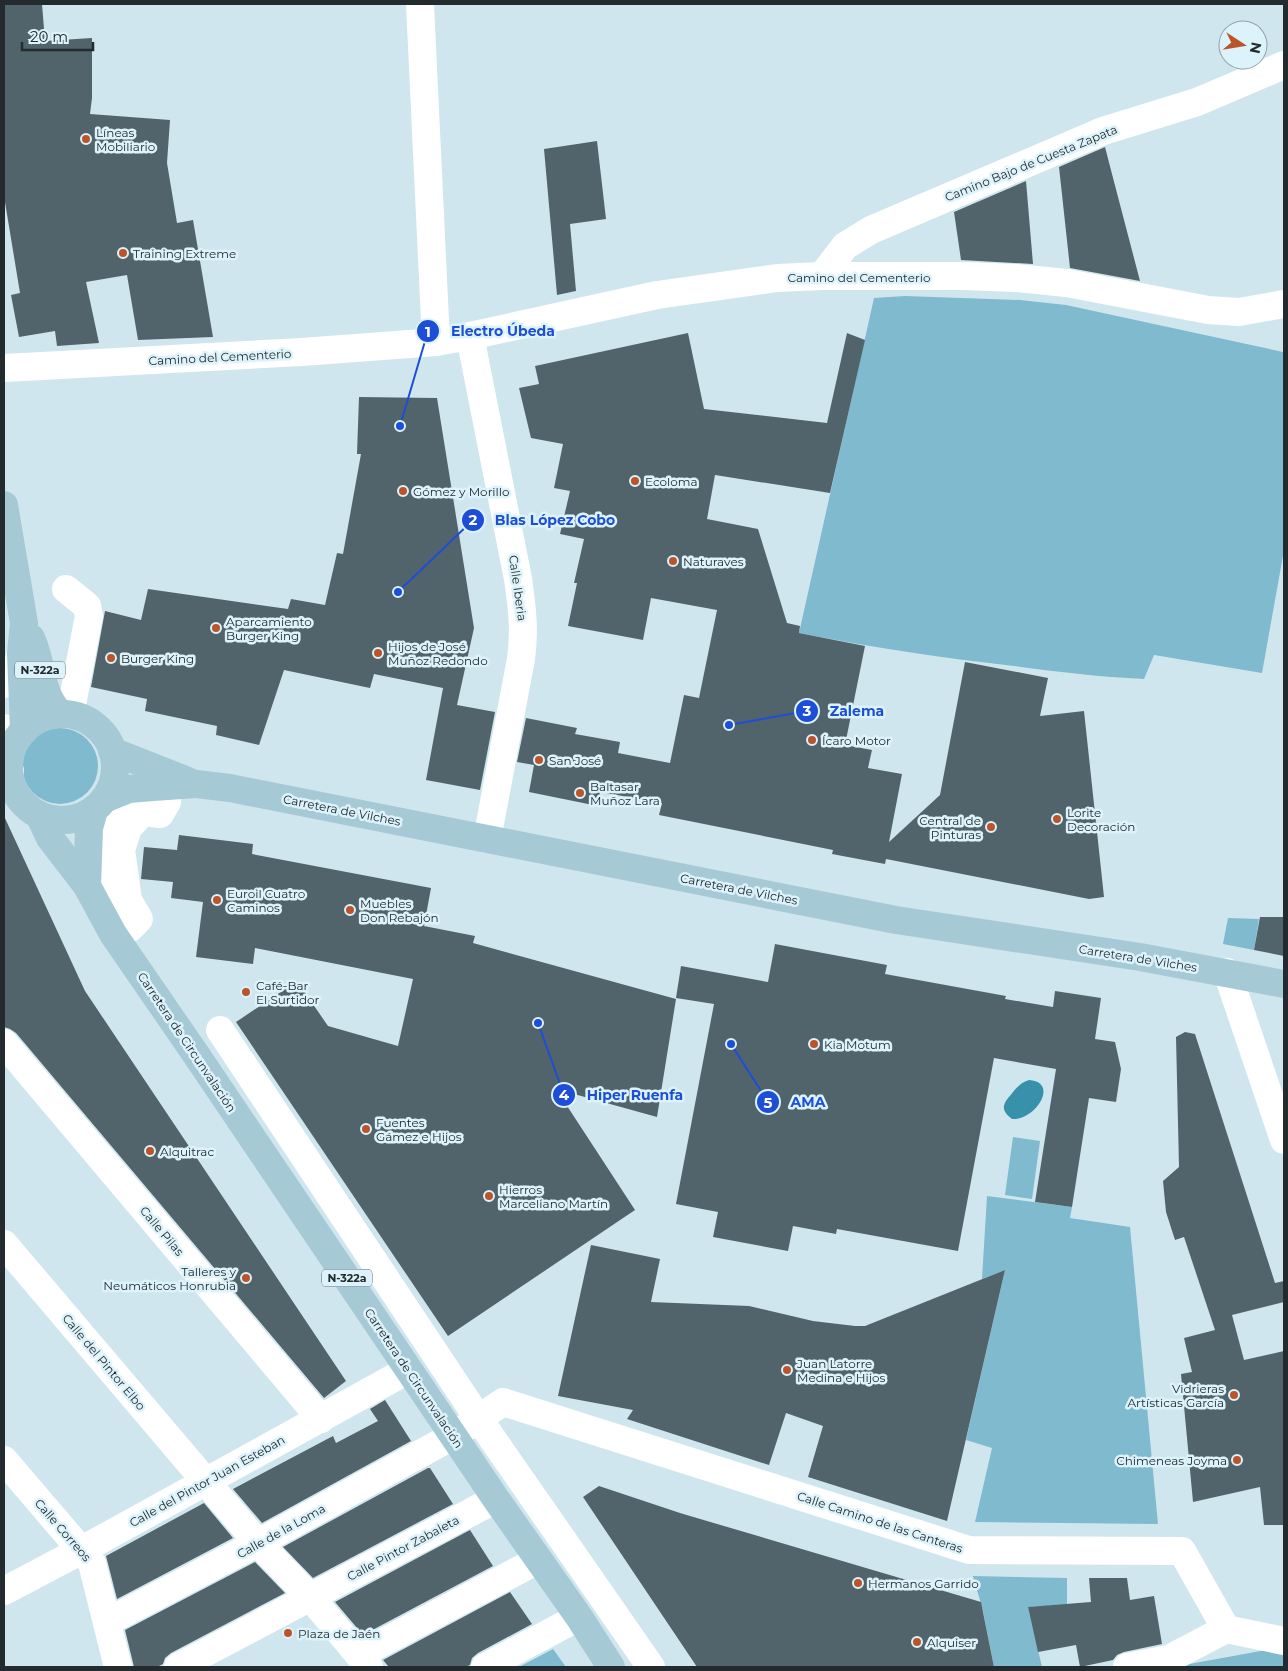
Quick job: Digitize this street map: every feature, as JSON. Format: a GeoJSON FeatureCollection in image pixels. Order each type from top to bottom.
{"type":"FeatureCollection","features":[{"type":"Feature","properties":{"kind":"main road","name":"N-322a"},"geometry":{"type":"LineString","coordinates":[[4,505],[24,623],[36,649],[46,693],[51,704],[65,715],[84,719],[96,727],[106,738],[112,751],[115,763],[110,789],[99,804],[83,816],[66,820],[54,820],[39,815],[26,806],[12,786],[7,768],[16,732],[24,623]]}},
{"type":"Feature","properties":{"kind":"main road"},"geometry":{"type":"LineString","coordinates":[[16,732],[40,719],[65,715]]}},
{"type":"Feature","properties":{"kind":"main road","name":"Carretera de Vilches"},"geometry":{"type":"LineString","coordinates":[[112,751],[196,784]]}},
{"type":"Feature","properties":{"kind":"main road","name":"Carretera de Vilches"},"geometry":{"type":"LineString","coordinates":[[99,804],[129,789],[196,784],[230,788],[896,920],[1140,957],[1284,984]]}},
{"type":"Feature","properties":{"kind":"main road","name":"Carretera de Circunvalación"},"geometry":{"type":"LineString","coordinates":[[88,886],[89,828],[99,804]]}},
{"type":"Feature","properties":{"kind":"main road","name":"Carretera de Circunvalación"},"geometry":{"type":"LineString","coordinates":[[39,815],[50,838],[88,886],[113,934],[453,1436],[579,1617],[611,1667]]}},
{"type":"Feature","properties":{"kind":"street"},"geometry":{"type":"LineString","coordinates":[[420,4],[436,342]]}},
{"type":"Feature","properties":{"kind":"street","name":"Camino Bajo de Cuesta Zapata"},"geometry":{"type":"LineString","coordinates":[[822,276],[844,246],[871,230],[1103,131],[1197,102],[1284,65]]}},
{"type":"Feature","properties":{"kind":"street","name":"Camino del Cementerio"},"geometry":{"type":"LineString","coordinates":[[4,368],[292,353],[436,342],[657,295],[777,278],[822,276],[963,276],[1067,283],[1208,310],[1239,312],[1284,304]]}},
{"type":"Feature","properties":{"kind":"street","name":"Calle Iberia"},"geometry":{"type":"LineString","coordinates":[[470,336],[518,579],[524,639],[486,840]]}},
{"type":"Feature","properties":{"kind":"street"},"geometry":{"type":"LineString","coordinates":[[65,715],[90,616],[87,606],[66,589]]}},
{"type":"Feature","properties":{"kind":"street"},"geometry":{"type":"LineString","coordinates":[[4,684],[16,669],[21,653]]}},
{"type":"Feature","properties":{"kind":"street"},"geometry":{"type":"LineString","coordinates":[[1227,972],[1284,1140]]}},
{"type":"Feature","properties":{"kind":"street"},"geometry":{"type":"LineString","coordinates":[[220,1030],[478,1418],[651,1667]]}},
{"type":"Feature","properties":{"kind":"street","name":"Calle Pilas"},"geometry":{"type":"LineString","coordinates":[[4,1043],[321,1419]]}},
{"type":"Feature","properties":{"kind":"street","name":"Calle del Pintor Elbo"},"geometry":{"type":"LineString","coordinates":[[4,1244],[258,1543],[311,1598],[364,1661]]}},
{"type":"Feature","properties":{"kind":"street","name":"Calle del Pintor Juan Esteban"},"geometry":{"type":"LineString","coordinates":[[4,1591],[408,1370]]}},
{"type":"Feature","properties":{"kind":"street","name":"Calle Camino de las Canteras"},"geometry":{"type":"LineString","coordinates":[[453,1436],[503,1402],[970,1550],[1182,1551],[1226,1629]]}},
{"type":"Feature","properties":{"kind":"street","name":"Calle de la Loma"},"geometry":{"type":"LineString","coordinates":[[106,1622],[258,1543],[453,1436]]}},
{"type":"Feature","properties":{"kind":"street","name":"Calle Correos"},"geometry":{"type":"LineString","coordinates":[[4,1460],[92,1563],[118,1667]]}},
{"type":"Feature","properties":{"kind":"street","name":"Calle Pintor Zabaleta"},"geometry":{"type":"LineString","coordinates":[[311,1598],[496,1498]]}},
{"type":"Feature","properties":{"kind":"street"},"geometry":{"type":"LineString","coordinates":[[364,1661],[538,1560]]}},
{"type":"Feature","properties":{"kind":"street"},"geometry":{"type":"LineString","coordinates":[[178,1667],[311,1598]]}},
{"type":"Feature","properties":{"kind":"street"},"geometry":{"type":"LineString","coordinates":[[485,1667],[579,1617]]}},
{"type":"Feature","properties":{"kind":"street"},"geometry":{"type":"LineString","coordinates":[[1127,1667],[1169,1659],[1226,1629],[1284,1640]]}},
{"type":"Feature","properties":{"kind":"shaded area"},"geometry":{"type":"Polygon","coordinates":[[[905,296],[1020,300],[1066,305],[1283,352],[1284,346],[1284,550],[1262,673],[1154,655],[1144,679],[1095,676],[933,656],[799,633],[874,298],[905,296]]]}},
{"type":"Feature","properties":{"kind":"shaded area"},"geometry":{"type":"Polygon","coordinates":[[[53,728],[67,728],[81,734],[92,745],[98,759],[95,781],[87,793],[67,804],[53,804],[39,798],[28,787],[22,773],[22,759],[28,745],[39,734],[53,728]]]}},
{"type":"Feature","properties":{"kind":"shaded area"},"geometry":{"type":"Polygon","coordinates":[[[1228,918],[1259,919],[1254,950],[1223,944],[1228,918]]]}},
{"type":"Feature","properties":{"kind":"shaded area"},"geometry":{"type":"Polygon","coordinates":[[[1029,1080],[1038,1082],[1043,1087],[1041,1101],[1029,1114],[1021,1118],[1012,1119],[1007,1115],[1004,1105],[1022,1083],[1029,1080]]]}},
{"type":"Feature","properties":{"kind":"shaded area"},"geometry":{"type":"Polygon","coordinates":[[[1013,1137],[1040,1141],[1032,1199],[1005,1195],[1013,1137]]]}},
{"type":"Feature","properties":{"kind":"shaded area"},"geometry":{"type":"Polygon","coordinates":[[[987,1196],[1072,1207],[1070,1218],[1130,1227],[1158,1524],[975,1522],[992,1448],[966,1440],[1005,1270],[982,1279],[987,1196]]]}},
{"type":"Feature","properties":{"kind":"shaded area"},"geometry":{"type":"Polygon","coordinates":[[[973,1576],[1067,1578],[1067,1605],[1028,1607],[1042,1667],[994,1667],[983,1611],[973,1576]]]}},
{"type":"Feature","properties":{"kind":"shaded area"},"geometry":{"type":"Polygon","coordinates":[[[553,1649],[566,1667],[519,1667],[553,1649]]]}},
{"type":"Feature","properties":{"kind":"shaded area"},"geometry":{"type":"Polygon","coordinates":[[[1266,1650],[1284,1654],[1284,1667],[1173,1667],[1266,1650]]]}},
{"type":"Feature","properties":{"kind":"building"},"geometry":{"type":"Polygon","coordinates":[[[4,4],[42,4],[45,41],[92,38],[92,98],[90,114],[170,120],[167,163],[177,223],[193,220],[213,337],[138,340],[127,275],[86,282],[99,343],[57,346],[55,331],[19,337],[11,295],[20,293],[4,196],[4,4]]]}},
{"type":"Feature","properties":{"kind":"building"},"geometry":{"type":"Polygon","coordinates":[[[597,141],[606,219],[570,224],[576,291],[557,295],[544,149],[597,141]]]}},
{"type":"Feature","properties":{"kind":"building"},"geometry":{"type":"Polygon","coordinates":[[[1105,147],[1140,281],[1070,268],[1059,167],[1105,147]]]}},
{"type":"Feature","properties":{"kind":"building"},"geometry":{"type":"Polygon","coordinates":[[[1026,181],[1033,264],[961,260],[954,212],[1026,181]]]}},
{"type":"Feature","properties":{"kind":"building"},"geometry":{"type":"Polygon","coordinates":[[[688,333],[704,409],[827,423],[847,333],[865,340],[830,493],[715,475],[707,519],[758,529],[787,623],[800,626],[799,633],[865,646],[845,745],[872,750],[868,768],[902,774],[889,842],[940,795],[965,662],[1048,678],[1040,716],[1084,711],[1104,897],[1089,899],[886,859],[885,864],[832,854],[833,850],[659,815],[662,803],[600,792],[598,806],[529,792],[534,765],[517,762],[526,718],[577,728],[575,734],[620,742],[618,753],[670,763],[684,695],[699,698],[717,610],[651,598],[643,640],[568,626],[577,583],[574,583],[584,539],[560,534],[570,491],[554,488],[563,444],[531,438],[519,388],[539,384],[535,366],[688,333]]]}},
{"type":"Feature","properties":{"kind":"building"},"geometry":{"type":"Polygon","coordinates":[[[359,397],[437,398],[474,628],[457,705],[495,712],[480,790],[426,780],[443,688],[374,674],[370,688],[284,670],[259,745],[216,735],[217,726],[145,711],[147,699],[91,687],[105,611],[141,620],[148,589],[288,609],[291,599],[325,605],[337,553],[343,554],[361,454],[357,454],[359,397]]]}},
{"type":"Feature","properties":{"kind":"building"},"geometry":{"type":"Polygon","coordinates":[[[4,816],[85,991],[346,1381],[324,1398],[16,1033],[4,1027],[4,816]]]}},
{"type":"Feature","properties":{"kind":"building"},"geometry":{"type":"Polygon","coordinates":[[[179,835],[253,844],[252,854],[431,888],[424,926],[475,936],[473,943],[676,999],[657,1117],[556,1089],[635,1210],[448,1336],[236,1022],[297,981],[328,1026],[398,1046],[413,979],[255,948],[253,964],[196,957],[203,902],[171,898],[173,882],[141,879],[144,847],[177,850],[179,835]]]}},
{"type":"Feature","properties":{"kind":"building"},"geometry":{"type":"Polygon","coordinates":[[[1260,917],[1284,917],[1284,956],[1254,950],[1260,917]]]}},
{"type":"Feature","properties":{"kind":"building"},"geometry":{"type":"Polygon","coordinates":[[[775,944],[887,965],[885,974],[1006,996],[1005,999],[1053,1007],[1055,991],[1101,998],[1095,1039],[1115,1042],[1121,1069],[1116,1102],[1089,1098],[1072,1207],[1035,1202],[1056,1069],[994,1058],[958,1251],[837,1229],[836,1234],[793,1226],[788,1251],[713,1237],[718,1212],[676,1204],[714,1004],[676,998],[681,966],[768,982],[775,944]]]}},
{"type":"Feature","properties":{"kind":"building"},"geometry":{"type":"Polygon","coordinates":[[[1185,1032],[1195,1034],[1275,1283],[1284,1281],[1284,1302],[1232,1315],[1244,1360],[1284,1351],[1284,1525],[1264,1525],[1260,1487],[1193,1502],[1181,1374],[1192,1372],[1184,1338],[1215,1330],[1184,1237],[1175,1240],[1166,1212],[1163,1181],[1179,1167],[1176,1037],[1185,1032]]]}},
{"type":"Feature","properties":{"kind":"building"},"geometry":{"type":"Polygon","coordinates":[[[591,1245],[660,1259],[651,1302],[749,1306],[813,1321],[855,1326],[865,1326],[1005,1270],[947,1521],[808,1477],[823,1426],[786,1413],[769,1465],[627,1419],[633,1410],[558,1396],[591,1245]]]}},
{"type":"Feature","properties":{"kind":"building"},"geometry":{"type":"Polygon","coordinates":[[[385,1400],[411,1441],[262,1523],[233,1489],[333,1436],[336,1443],[378,1421],[370,1409],[385,1400]]]}},
{"type":"Feature","properties":{"kind":"building"},"geometry":{"type":"Polygon","coordinates":[[[430,1468],[453,1504],[313,1578],[283,1547],[430,1468]]]}},
{"type":"Feature","properties":{"kind":"building"},"geometry":{"type":"Polygon","coordinates":[[[599,1486],[680,1513],[981,1602],[994,1667],[697,1667],[583,1497],[599,1486]]]}},
{"type":"Feature","properties":{"kind":"building"},"geometry":{"type":"Polygon","coordinates":[[[204,1503],[233,1538],[117,1599],[106,1556],[204,1503]]]}},
{"type":"Feature","properties":{"kind":"building"},"geometry":{"type":"Polygon","coordinates":[[[470,1530],[493,1566],[363,1635],[335,1602],[470,1530]]]}},
{"type":"Feature","properties":{"kind":"building"},"geometry":{"type":"Polygon","coordinates":[[[255,1562],[285,1593],[171,1653],[165,1658],[163,1664],[157,1667],[134,1667],[125,1630],[255,1562]]]}},
{"type":"Feature","properties":{"kind":"building"},"geometry":{"type":"Polygon","coordinates":[[[1089,1578],[1127,1578],[1130,1600],[1154,1596],[1162,1644],[1124,1652],[1117,1655],[1113,1660],[1080,1667],[1076,1645],[1038,1652],[1028,1607],[1091,1602],[1089,1578]]]}},
{"type":"Feature","properties":{"kind":"building"},"geometry":{"type":"Polygon","coordinates":[[[510,1592],[532,1624],[478,1653],[472,1658],[470,1665],[465,1667],[389,1667],[383,1660],[510,1592]]]}},
{"type":"Feature","properties":{"kind":"place","name":"Líneas Mobiliario"},"geometry":{"type":"Point","coordinates":[86,139]}},
{"type":"Feature","properties":{"kind":"place","name":"Training Extreme"},"geometry":{"type":"Point","coordinates":[123,253]}},
{"type":"Feature","properties":{"kind":"place","name":"Electro Úbeda"},"geometry":{"type":"Point","coordinates":[400,426]}},
{"type":"Feature","properties":{"kind":"place","name":"Ecoloma"},"geometry":{"type":"Point","coordinates":[635,481]}},
{"type":"Feature","properties":{"kind":"place","name":"Gómez y Morillo"},"geometry":{"type":"Point","coordinates":[403,491]}},
{"type":"Feature","properties":{"kind":"place","name":"Naturaves"},"geometry":{"type":"Point","coordinates":[673,561]}},
{"type":"Feature","properties":{"kind":"place","name":"Blas López Cobo"},"geometry":{"type":"Point","coordinates":[398,592]}},
{"type":"Feature","properties":{"kind":"place","name":"Aparcamiento Burger King"},"geometry":{"type":"Point","coordinates":[216,628]}},
{"type":"Feature","properties":{"kind":"place","name":"Hijos de José Muñoz Redondo"},"geometry":{"type":"Point","coordinates":[378,653]}},
{"type":"Feature","properties":{"kind":"place","name":"Burger King"},"geometry":{"type":"Point","coordinates":[111,658]}},
{"type":"Feature","properties":{"kind":"place","name":"Zalema"},"geometry":{"type":"Point","coordinates":[729,725]}},
{"type":"Feature","properties":{"kind":"place","name":"Ícaro Motor"},"geometry":{"type":"Point","coordinates":[812,740]}},
{"type":"Feature","properties":{"kind":"place","name":"San José"},"geometry":{"type":"Point","coordinates":[539,760]}},
{"type":"Feature","properties":{"kind":"place","name":"Baltasar Muñoz Lara"},"geometry":{"type":"Point","coordinates":[580,793]}},
{"type":"Feature","properties":{"kind":"place","name":"Lorite Decoración"},"geometry":{"type":"Point","coordinates":[1057,819]}},
{"type":"Feature","properties":{"kind":"place","name":"Central de Pinturas"},"geometry":{"type":"Point","coordinates":[991,827]}},
{"type":"Feature","properties":{"kind":"place","name":"Euroil Cuatro Caminos"},"geometry":{"type":"Point","coordinates":[217,900]}},
{"type":"Feature","properties":{"kind":"place","name":"Muebles Don Rebajón"},"geometry":{"type":"Point","coordinates":[350,910]}},
{"type":"Feature","properties":{"kind":"place","name":"Café-Bar El Surtidor"},"geometry":{"type":"Point","coordinates":[246,992]}},
{"type":"Feature","properties":{"kind":"place","name":"Hiper Ruenfa"},"geometry":{"type":"Point","coordinates":[538,1023]}},
{"type":"Feature","properties":{"kind":"place","name":"AMA"},"geometry":{"type":"Point","coordinates":[731,1044]}},
{"type":"Feature","properties":{"kind":"place","name":"Kia Motum"},"geometry":{"type":"Point","coordinates":[814,1044]}},
{"type":"Feature","properties":{"kind":"place","name":"Fuentes Gámez e Hijos"},"geometry":{"type":"Point","coordinates":[366,1129]}},
{"type":"Feature","properties":{"kind":"place","name":"Alquitrac"},"geometry":{"type":"Point","coordinates":[150,1151]}},
{"type":"Feature","properties":{"kind":"place","name":"Hierros Marceliano Martín"},"geometry":{"type":"Point","coordinates":[489,1196]}},
{"type":"Feature","properties":{"kind":"place","name":"Talleres y Neumáticos Honrubia"},"geometry":{"type":"Point","coordinates":[246,1278]}},
{"type":"Feature","properties":{"kind":"place","name":"Juan Latorre Medina e Hijos"},"geometry":{"type":"Point","coordinates":[787,1370]}},
{"type":"Feature","properties":{"kind":"place","name":"Vidrieras Artísticas García"},"geometry":{"type":"Point","coordinates":[1234,1395]}},
{"type":"Feature","properties":{"kind":"place","name":"Chimeneas Joyma"},"geometry":{"type":"Point","coordinates":[1237,1460]}},
{"type":"Feature","properties":{"kind":"place","name":"Hermanos Garrido"},"geometry":{"type":"Point","coordinates":[858,1583]}},
{"type":"Feature","properties":{"kind":"place","name":"Plaza de Jaén"},"geometry":{"type":"Point","coordinates":[288,1633]}},
{"type":"Feature","properties":{"kind":"place","name":"Alquiser"},"geometry":{"type":"Point","coordinates":[917,1642]}}]}
